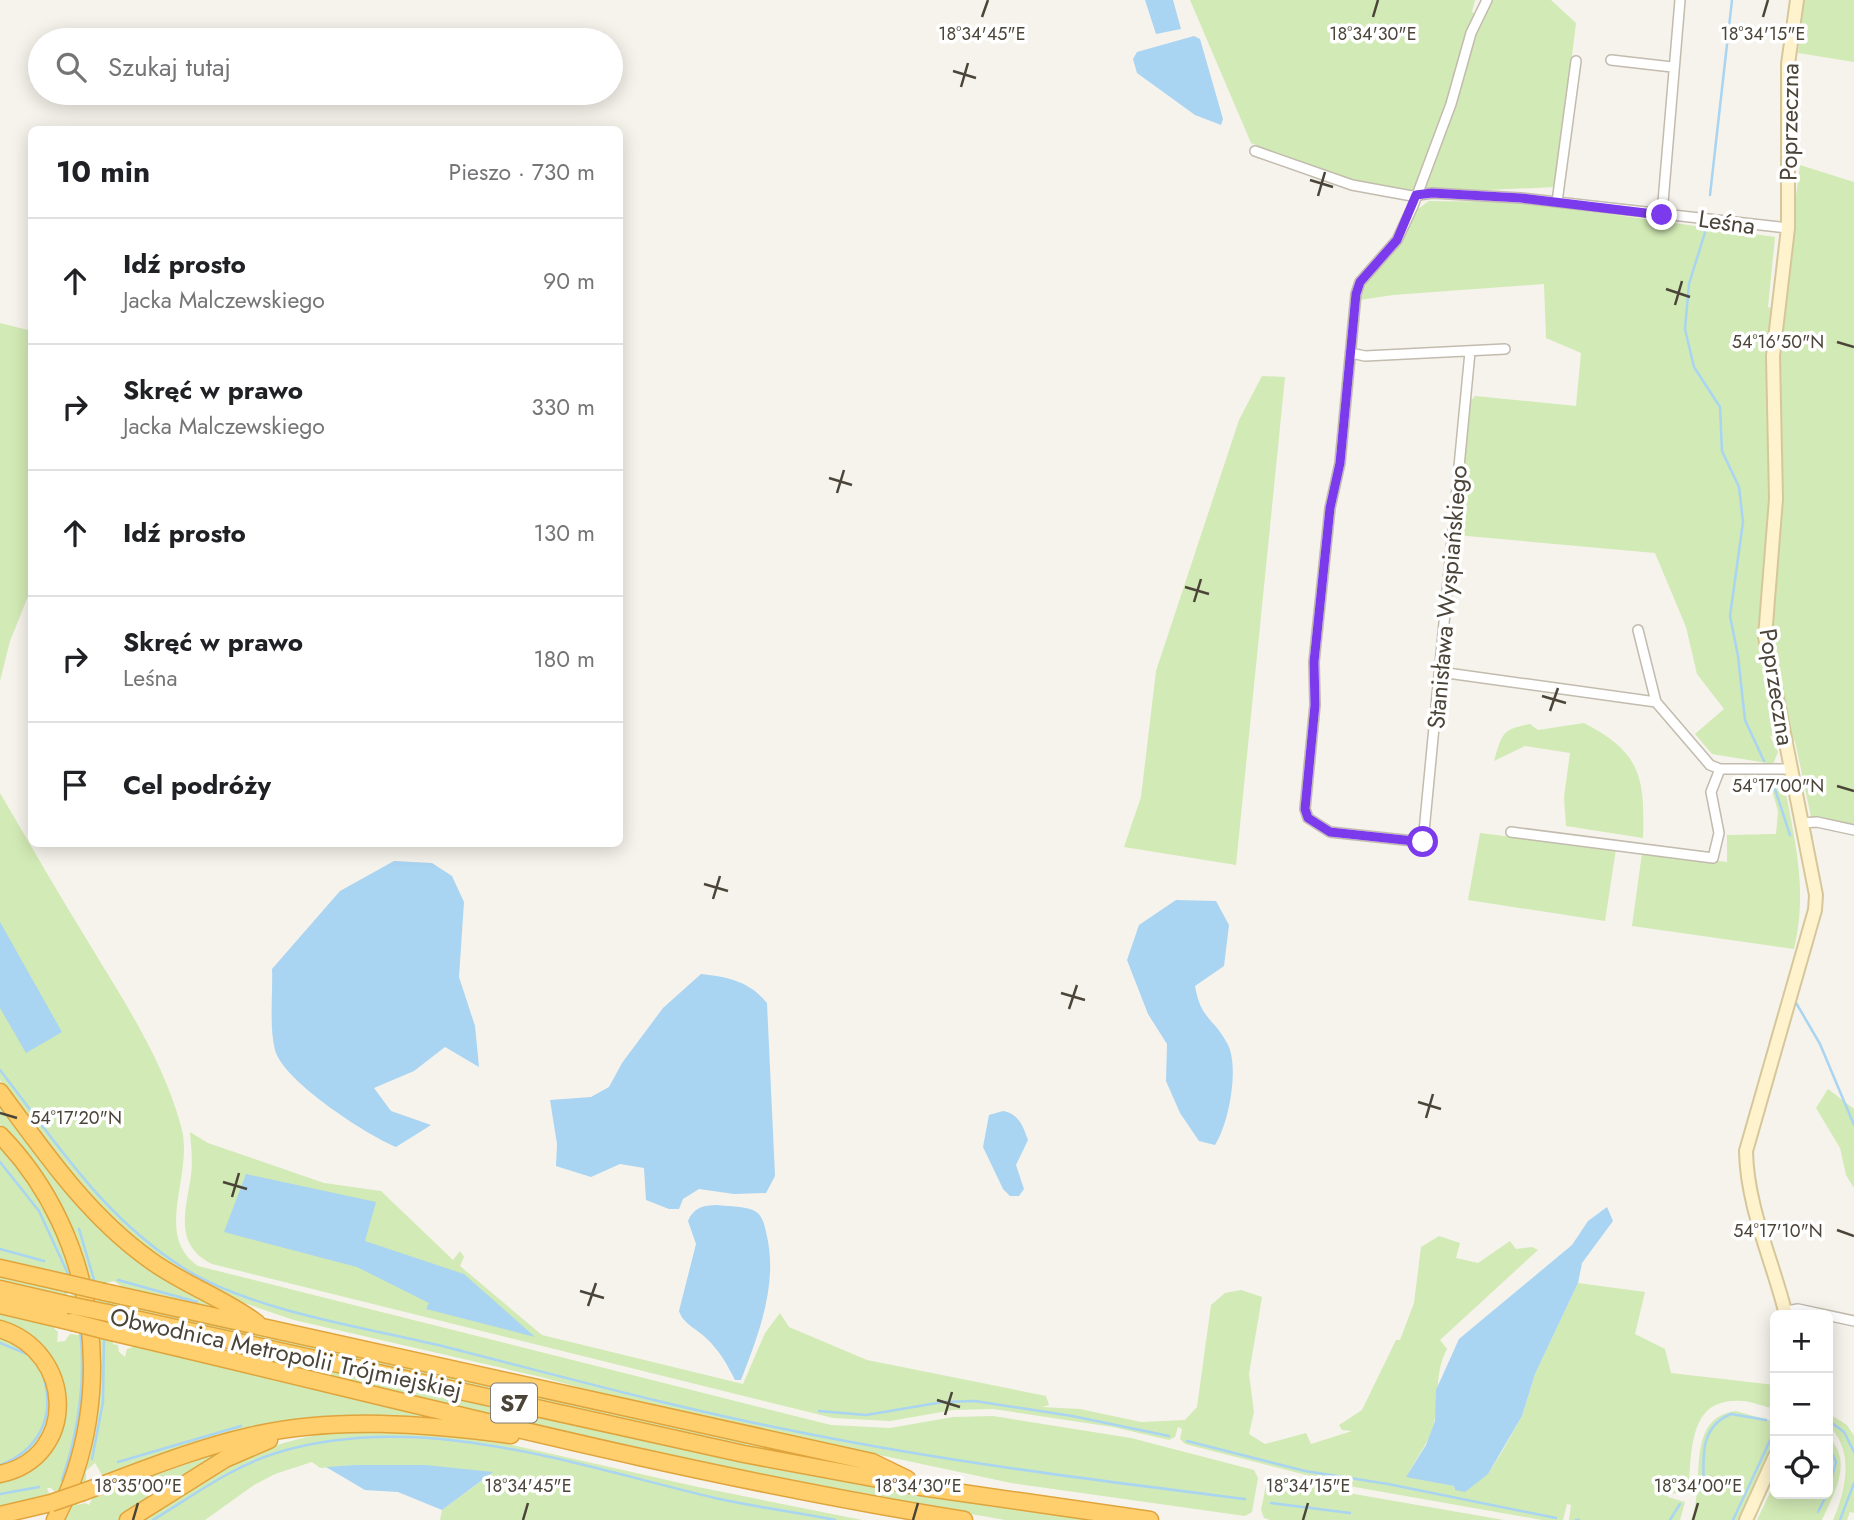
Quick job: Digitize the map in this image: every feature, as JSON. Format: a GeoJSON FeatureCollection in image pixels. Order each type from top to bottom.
{"type":"FeatureCollection","features":[{"type":"Feature","properties":{"kind":"highway"},"geometry":{"type":"LineString","coordinates":[[0,1092],[66,1180],[122,1238],[173,1276],[238,1309],[261,1327]]}},
{"type":"Feature","properties":{"kind":"highway"},"geometry":{"type":"LineString","coordinates":[[0,1135],[23,1161],[55,1212],[76,1262],[89,1317],[93,1371],[88,1419],[74,1477],[55,1520]]}},
{"type":"Feature","properties":{"kind":"highway"},"geometry":{"type":"LineString","coordinates":[[0,1268],[872,1462],[922,1487]]}},
{"type":"Feature","properties":{"kind":"highway","name":"Obwodnica Metropolii Trójmiejskiej"},"geometry":{"type":"LineString","coordinates":[[0,1289],[744,1454],[922,1487],[1150,1520]]}},
{"type":"Feature","properties":{"kind":"highway","name":"Obwodnica Metropolii Trójmiejskiej"},"geometry":{"type":"LineString","coordinates":[[0,1305],[797,1491],[964,1520]]}},
{"type":"Feature","properties":{"kind":"highway"},"geometry":{"type":"LineString","coordinates":[[0,1329],[26,1341],[45,1359],[51,1369],[58,1401],[54,1428],[44,1447],[31,1460],[0,1474]]}},
{"type":"Feature","properties":{"kind":"highway"},"geometry":{"type":"LineString","coordinates":[[0,1516],[51,1503],[220,1444],[253,1435],[311,1427],[393,1423],[427,1425],[600,1447]]}},
{"type":"Feature","properties":{"kind":"highway"},"geometry":{"type":"LineString","coordinates":[[128,1520],[225,1459],[254,1445],[311,1427]]}},
{"type":"Feature","properties":{"kind":"street"},"geometry":{"type":"LineString","coordinates":[[1487,0],[1471,33],[1451,104],[1397,240],[1360,282],[1351,353],[1365,356],[1505,349]]}},
{"type":"Feature","properties":{"kind":"street"},"geometry":{"type":"LineString","coordinates":[[1662,215],[1672,67],[1680,0]]}},
{"type":"Feature","properties":{"kind":"street","name":"Poprzeczna"},"geometry":{"type":"LineString","coordinates":[[1785,1310],[1766,1251],[1746,1169],[1746,1151],[1815,910],[1812,874],[1765,637],[1776,499],[1773,356],[1788,228],[1788,64],[1797,0]]}},
{"type":"Feature","properties":{"kind":"street"},"geometry":{"type":"LineString","coordinates":[[1611,60],[1672,67]]}},
{"type":"Feature","properties":{"kind":"street"},"geometry":{"type":"LineString","coordinates":[[1557,202],[1576,61]]}},
{"type":"Feature","properties":{"kind":"street","name":"Leśna"},"geometry":{"type":"LineString","coordinates":[[1255,151],[1352,185],[1416,195],[1432,193],[1557,202],[1788,228]]}},
{"type":"Feature","properties":{"kind":"street","name":"Stanisława Wyspiańskiego"},"geometry":{"type":"LineString","coordinates":[[1351,353],[1340,463],[1330,508],[1314,662],[1315,705],[1305,809],[1308,818],[1330,832],[1423,842],[1469,352]]}},
{"type":"Feature","properties":{"kind":"street"},"geometry":{"type":"LineString","coordinates":[[1638,630],[1656,702],[1710,765],[1720,769],[1790,769]]}},
{"type":"Feature","properties":{"kind":"street"},"geometry":{"type":"LineString","coordinates":[[1440,672],[1656,702]]}},
{"type":"Feature","properties":{"kind":"street"},"geometry":{"type":"LineString","coordinates":[[1511,832],[1713,858],[1719,833],[1711,792],[1720,769]]}},
{"type":"Feature","properties":{"kind":"street"},"geometry":{"type":"LineString","coordinates":[[1801,823],[1817,822],[1854,830]]}},
{"type":"Feature","properties":{"kind":"street"},"geometry":{"type":"LineString","coordinates":[[1833,1316],[1854,1321]]}},
{"type":"Feature","properties":{"kind":"street"},"geometry":{"type":"LineString","coordinates":[[1746,1520],[1770,1467]]}},
{"type":"Feature","properties":{"kind":"green space"},"geometry":{"type":"Polygon","coordinates":[[[1190,0],[1475,0],[1472,12],[1481,17],[1489,0],[1551,0],[1576,23],[1556,187],[1443,192],[1415,187],[1413,196],[1332,178],[1251,143],[1190,0]]]}},
{"type":"Feature","properties":{"kind":"green space"},"geometry":{"type":"Polygon","coordinates":[[[1804,0],[1854,0],[1854,62],[1798,53],[1804,0]]]}},
{"type":"Feature","properties":{"kind":"green space"},"geometry":{"type":"Polygon","coordinates":[[[1800,165],[1854,182],[1854,824],[1811,817],[1795,741],[1770,736],[1778,752],[1773,764],[1712,754],[1695,734],[1724,709],[1697,674],[1686,627],[1655,553],[1456,535],[1470,402],[1475,396],[1576,406],[1581,353],[1546,338],[1544,284],[1393,295],[1360,300],[1367,282],[1392,252],[1418,209],[1429,201],[1522,202],[1775,237],[1768,307],[1781,312],[1800,165]]]}},
{"type":"Feature","properties":{"kind":"green space"},"geometry":{"type":"Polygon","coordinates":[[[0,323],[28,330],[28,596],[10,641],[0,681],[0,323]]]}},
{"type":"Feature","properties":{"kind":"green space"},"geometry":{"type":"Polygon","coordinates":[[[1262,376],[1285,377],[1236,865],[1124,847],[1141,797],[1156,671],[1239,420],[1262,376]]]}},
{"type":"Feature","properties":{"kind":"green space"},"geometry":{"type":"Polygon","coordinates":[[[1584,723],[1618,745],[1636,769],[1643,799],[1643,838],[1566,826],[1564,797],[1570,753],[1525,746],[1494,761],[1505,734],[1514,728],[1530,724],[1538,730],[1584,723]]]}},
{"type":"Feature","properties":{"kind":"green space"},"geometry":{"type":"Polygon","coordinates":[[[1770,782],[1784,783],[1796,846],[1800,906],[1794,949],[1632,926],[1642,853],[1727,862],[1727,835],[1776,834],[1778,812],[1770,782]]]}},
{"type":"Feature","properties":{"kind":"green space"},"geometry":{"type":"Polygon","coordinates":[[[0,793],[28,841],[28,847],[32,847],[129,1010],[164,1078],[181,1126],[184,1144],[177,1202],[178,1237],[185,1253],[198,1266],[831,1425],[890,1428],[953,1417],[993,1416],[1131,1438],[1254,1470],[1258,1478],[1252,1512],[1245,1516],[1011,1483],[636,1403],[541,1377],[294,1320],[238,1301],[167,1263],[115,1222],[84,1189],[0,1080],[0,793]]]}},
{"type":"Feature","properties":{"kind":"green space"},"geometry":{"type":"Polygon","coordinates":[[[1480,833],[1616,849],[1605,921],[1468,900],[1480,833]]]}},
{"type":"Feature","properties":{"kind":"green space"},"geometry":{"type":"Polygon","coordinates":[[[1828,1089],[1854,1109],[1854,1188],[1846,1175],[1840,1148],[1816,1108],[1828,1089]]]}},
{"type":"Feature","properties":{"kind":"green space"},"geometry":{"type":"Polygon","coordinates":[[[0,1101],[78,1202],[236,1314],[125,1289],[114,1281],[102,1284],[868,1467],[869,1470],[726,1442],[106,1305],[109,1319],[1112,1520],[1005,1520],[734,1472],[110,1326],[113,1344],[118,1345],[119,1352],[125,1357],[127,1349],[136,1346],[429,1416],[319,1419],[108,1475],[102,1475],[95,1463],[86,1471],[86,1483],[77,1505],[89,1505],[93,1497],[235,1447],[122,1520],[64,1520],[84,1468],[95,1415],[99,1363],[95,1312],[83,1262],[64,1214],[36,1167],[0,1124],[0,1101]]]}},
{"type":"Feature","properties":{"kind":"green space"},"geometry":{"type":"Polygon","coordinates":[[[190,1132],[208,1143],[324,1183],[381,1191],[453,1260],[460,1251],[464,1257],[460,1266],[542,1335],[743,1384],[765,1333],[780,1313],[789,1327],[867,1360],[1046,1396],[1049,1405],[1042,1407],[1080,1409],[1141,1422],[1185,1420],[1197,1407],[1211,1305],[1225,1293],[1241,1290],[1262,1297],[1249,1374],[1254,1412],[1249,1434],[1265,1444],[1306,1433],[1311,1444],[1352,1431],[1342,1430],[1339,1425],[1362,1410],[1396,1340],[1400,1340],[1414,1303],[1421,1247],[1439,1236],[1460,1243],[1456,1258],[1478,1263],[1510,1241],[1516,1249],[1532,1247],[1538,1250],[1440,1340],[1447,1349],[1440,1367],[1434,1423],[1426,1444],[1407,1476],[1454,1486],[1455,1490],[1488,1474],[1522,1416],[1535,1374],[1578,1283],[1645,1292],[1635,1334],[1665,1349],[1671,1373],[1770,1384],[1770,1408],[1743,1401],[1724,1402],[1711,1408],[1702,1417],[1693,1445],[1688,1490],[1682,1494],[1668,1493],[1668,1497],[1685,1502],[1680,1520],[1569,1520],[1571,1505],[1567,1504],[1563,1520],[1542,1520],[1349,1486],[1185,1444],[1180,1439],[1182,1429],[1178,1427],[1175,1437],[1169,1440],[1113,1427],[993,1409],[953,1410],[890,1421],[833,1418],[212,1264],[192,1247],[185,1226],[192,1154],[190,1132]]]}},
{"type":"Feature","properties":{"kind":"green space"},"geometry":{"type":"Polygon","coordinates":[[[0,1142],[49,1210],[79,1292],[86,1394],[73,1462],[49,1520],[46,1520],[56,1493],[51,1488],[47,1488],[49,1493],[44,1497],[0,1510],[0,1480],[39,1460],[59,1375],[53,1362],[0,1324],[0,1312],[52,1326],[58,1332],[57,1342],[65,1341],[70,1334],[79,1335],[68,1275],[0,1263],[0,1142]]]}},
{"type":"Feature","properties":{"kind":"green space"},"geometry":{"type":"Polygon","coordinates":[[[0,1271],[66,1286],[68,1296],[0,1283],[0,1271]]]}},
{"type":"Feature","properties":{"kind":"green space"},"geometry":{"type":"Polygon","coordinates":[[[0,1333],[12,1338],[46,1368],[53,1414],[36,1450],[0,1471],[0,1333]]]}},
{"type":"Feature","properties":{"kind":"green space"},"geometry":{"type":"Polygon","coordinates":[[[1736,1411],[1770,1421],[1770,1454],[1741,1520],[1691,1520],[1703,1439],[1709,1426],[1720,1416],[1736,1411]]]}},
{"type":"Feature","properties":{"kind":"green space"},"geometry":{"type":"Polygon","coordinates":[[[1833,1416],[1847,1425],[1854,1436],[1854,1513],[1850,1512],[1847,1520],[1833,1520],[1842,1495],[1845,1470],[1842,1445],[1833,1431],[1833,1416]]]}},
{"type":"Feature","properties":{"kind":"green space"},"geometry":{"type":"Polygon","coordinates":[[[345,1431],[413,1431],[486,1439],[698,1487],[862,1520],[440,1520],[442,1510],[492,1473],[355,1465],[320,1468],[312,1462],[275,1474],[254,1485],[205,1520],[137,1520],[211,1474],[259,1451],[313,1436],[345,1431]]]}},
{"type":"Feature","properties":{"kind":"green space"},"geometry":{"type":"Polygon","coordinates":[[[1833,1443],[1840,1456],[1841,1467],[1833,1495],[1833,1443]]]}},
{"type":"Feature","properties":{"kind":"green space"},"geometry":{"type":"Polygon","coordinates":[[[1275,1476],[1354,1494],[1504,1520],[1270,1520],[1264,1518],[1261,1510],[1267,1480],[1275,1476]]]}},
{"type":"Feature","properties":{"kind":"green space"},"geometry":{"type":"Polygon","coordinates":[[[1770,1493],[1770,1499],[1831,1499],[1822,1520],[1757,1520],[1770,1493]]]}},
{"type":"Feature","properties":{"kind":"water"},"geometry":{"type":"Polygon","coordinates":[[[1145,0],[1173,0],[1181,29],[1156,34],[1145,0]]]}},
{"type":"Feature","properties":{"kind":"water"},"geometry":{"type":"Polygon","coordinates":[[[1194,36],[1200,39],[1223,119],[1221,125],[1195,115],[1137,73],[1133,59],[1137,52],[1194,36]]]}},
{"type":"Feature","properties":{"kind":"water"},"geometry":{"type":"Polygon","coordinates":[[[394,861],[432,863],[452,876],[464,902],[459,977],[475,1026],[479,1067],[445,1047],[414,1071],[374,1088],[391,1111],[431,1125],[396,1147],[347,1119],[293,1077],[281,1063],[275,1050],[272,1020],[272,969],[340,891],[394,861]]]}},
{"type":"Feature","properties":{"kind":"water"},"geometry":{"type":"Polygon","coordinates":[[[1176,900],[1216,901],[1229,925],[1224,966],[1195,986],[1204,1012],[1227,1043],[1233,1065],[1225,1123],[1215,1145],[1199,1141],[1180,1113],[1166,1081],[1167,1044],[1148,1014],[1127,960],[1139,925],[1176,900]]]}},
{"type":"Feature","properties":{"kind":"water"},"geometry":{"type":"Polygon","coordinates":[[[0,922],[62,1032],[26,1053],[0,1008],[0,922]]]}},
{"type":"Feature","properties":{"kind":"water"},"geometry":{"type":"Polygon","coordinates":[[[701,974],[737,981],[753,990],[767,1003],[775,1176],[766,1193],[734,1194],[699,1189],[683,1199],[679,1209],[669,1209],[646,1200],[644,1168],[620,1164],[591,1177],[556,1166],[557,1144],[550,1100],[591,1097],[609,1087],[622,1063],[663,1008],[701,974]]]}},
{"type":"Feature","properties":{"kind":"water"},"geometry":{"type":"Polygon","coordinates":[[[1003,1111],[1017,1118],[1028,1140],[1016,1165],[1024,1189],[1019,1196],[1010,1196],[1003,1189],[983,1147],[989,1115],[1003,1111]]]}},
{"type":"Feature","properties":{"kind":"water"},"geometry":{"type":"Polygon","coordinates":[[[246,1174],[376,1202],[365,1241],[464,1274],[535,1337],[426,1309],[429,1303],[357,1267],[224,1232],[246,1174]]]}},
{"type":"Feature","properties":{"kind":"water"},"geometry":{"type":"Polygon","coordinates":[[[715,1205],[753,1210],[761,1216],[769,1251],[769,1289],[765,1308],[741,1380],[735,1380],[715,1347],[687,1323],[679,1311],[696,1244],[688,1221],[698,1208],[715,1205]]]}},
{"type":"Feature","properties":{"kind":"water"},"geometry":{"type":"Polygon","coordinates":[[[1607,1207],[1613,1221],[1582,1263],[1578,1283],[1535,1374],[1522,1416],[1488,1474],[1465,1492],[1455,1490],[1454,1486],[1406,1477],[1426,1445],[1435,1421],[1436,1390],[1459,1339],[1572,1245],[1588,1221],[1607,1207]]]}},
{"type":"Feature","properties":{"kind":"water"},"geometry":{"type":"Polygon","coordinates":[[[425,1465],[493,1472],[442,1510],[398,1492],[365,1490],[326,1467],[425,1465]]]}},
{"type":"Feature","properties":{"kind":"waterway"},"geometry":{"type":"LineString","coordinates":[[1710,195],[1732,0]]}},
{"type":"Feature","properties":{"kind":"waterway"},"geometry":{"type":"LineString","coordinates":[[1707,226],[1689,284],[1685,329],[1694,367],[1720,407],[1722,451],[1739,487],[1743,522],[1730,616],[1738,656],[1745,720],[1764,761]]}},
{"type":"Feature","properties":{"kind":"waterway"},"geometry":{"type":"LineString","coordinates":[[1771,777],[1790,835]]}},
{"type":"Feature","properties":{"kind":"waterway"},"geometry":{"type":"LineString","coordinates":[[1811,834],[1812,846]]}},
{"type":"Feature","properties":{"kind":"waterway"},"geometry":{"type":"LineString","coordinates":[[1802,978],[1795,1001],[1820,1044],[1854,1125]]}},
{"type":"Feature","properties":{"kind":"waterway"},"geometry":{"type":"LineString","coordinates":[[0,1070],[62,1152],[130,1227],[185,1269],[212,1284],[243,1296],[311,1317],[446,1347],[666,1403],[799,1432],[966,1461],[1245,1499]]}},
{"type":"Feature","properties":{"kind":"waterway"},"geometry":{"type":"LineString","coordinates":[[0,1162],[39,1211],[70,1278]]}},
{"type":"Feature","properties":{"kind":"waterway"},"geometry":{"type":"LineString","coordinates":[[79,1229],[95,1283]]}},
{"type":"Feature","properties":{"kind":"waterway"},"geometry":{"type":"LineString","coordinates":[[0,1249],[44,1261]]}},
{"type":"Feature","properties":{"kind":"waterway"},"geometry":{"type":"LineString","coordinates":[[118,1280],[197,1302]]}},
{"type":"Feature","properties":{"kind":"waterway"},"geometry":{"type":"LineString","coordinates":[[62,1480],[80,1406],[80,1329]]}},
{"type":"Feature","properties":{"kind":"waterway"},"geometry":{"type":"LineString","coordinates":[[92,1459],[103,1402],[104,1338]]}},
{"type":"Feature","properties":{"kind":"waterway"},"geometry":{"type":"LineString","coordinates":[[0,1343],[27,1354]]}},
{"type":"Feature","properties":{"kind":"waterway"},"geometry":{"type":"LineString","coordinates":[[0,1465],[24,1451],[34,1442],[40,1431],[47,1407],[44,1379]]}},
{"type":"Feature","properties":{"kind":"waterway"},"geometry":{"type":"LineString","coordinates":[[819,1411],[866,1415],[943,1402],[975,1401],[1072,1416],[1169,1436]]}},
{"type":"Feature","properties":{"kind":"waterway"},"geometry":{"type":"LineString","coordinates":[[1704,1489],[1705,1445],[1713,1427],[1731,1414],[1766,1420]]}},
{"type":"Feature","properties":{"kind":"waterway"},"geometry":{"type":"LineString","coordinates":[[1833,1424],[1844,1432],[1854,1452]]}},
{"type":"Feature","properties":{"kind":"waterway"},"geometry":{"type":"LineString","coordinates":[[118,1462],[241,1426]]}},
{"type":"Feature","properties":{"kind":"waterway"},"geometry":{"type":"LineString","coordinates":[[1733,1520],[1772,1436]]}},
{"type":"Feature","properties":{"kind":"waterway"},"geometry":{"type":"LineString","coordinates":[[153,1520],[226,1475],[273,1454],[328,1441],[384,1437],[440,1439],[496,1446],[552,1457],[715,1498],[835,1520]]}},
{"type":"Feature","properties":{"kind":"waterway"},"geometry":{"type":"LineString","coordinates":[[1187,1441],[1305,1471],[1388,1484],[1556,1518]]}},
{"type":"Feature","properties":{"kind":"waterway"},"geometry":{"type":"LineString","coordinates":[[1833,1455],[1836,1462],[1833,1473]]}},
{"type":"Feature","properties":{"kind":"waterway"},"geometry":{"type":"LineString","coordinates":[[1840,1520],[1854,1483]]}},
{"type":"Feature","properties":{"kind":"waterway"},"geometry":{"type":"LineString","coordinates":[[0,1494],[39,1487]]}},
{"type":"Feature","properties":{"kind":"waterway"},"geometry":{"type":"LineString","coordinates":[[1818,1512],[1824,1499]]}},
{"type":"Feature","properties":{"kind":"waterway"},"geometry":{"type":"LineString","coordinates":[[1271,1503],[1350,1513]]}},
{"type":"Feature","properties":{"kind":"waterway"},"geometry":{"type":"LineString","coordinates":[[1670,1520],[1680,1504]]}},
{"type":"Feature","properties":{"kind":"route"},"geometry":{"type":"LineString","coordinates":[[1423,842],[1330,832],[1308,818],[1305,809],[1315,705],[1314,662],[1330,508],[1340,463],[1356,294],[1360,282],[1392,248],[1416,195],[1432,193],[1521,198],[1662,215]]}}]}
